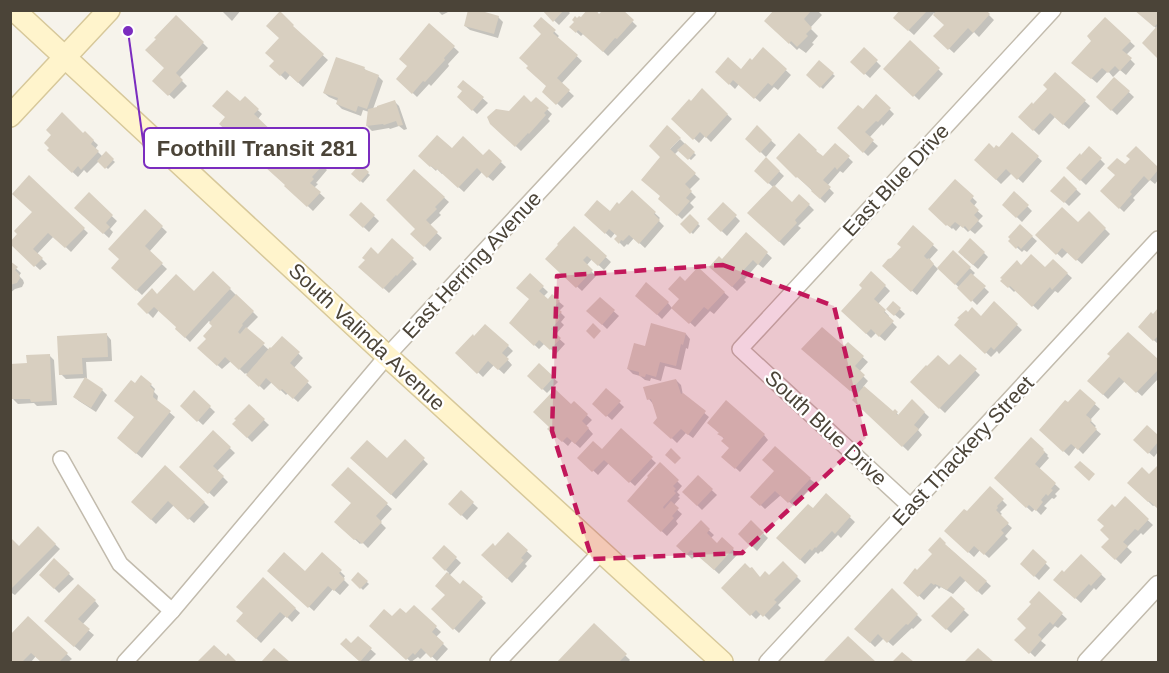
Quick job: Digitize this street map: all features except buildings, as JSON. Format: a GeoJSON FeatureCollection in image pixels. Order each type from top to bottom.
{"type":"FeatureCollection","features":[{"type":"Feature","properties":{"kind":"main road","name":"South Valinda Avenue"},"geometry":{"type":"LineString","coordinates":[[14,10],[722,663]]}},
{"type":"Feature","properties":{"kind":"main road"},"geometry":{"type":"LineString","coordinates":[[10,116],[109,10]]}},
{"type":"Feature","properties":{"kind":"street","name":"East Herring Avenue"},"geometry":{"type":"LineString","coordinates":[[125,663],[172,611],[387,356],[708,10]]}},
{"type":"Feature","properties":{"kind":"street","name":"East Blue Drive"},"geometry":{"type":"LineString","coordinates":[[740,349],[1053,10]]}},
{"type":"Feature","properties":{"kind":"street","name":"East Thackery Street"},"geometry":{"type":"LineString","coordinates":[[767,663],[1158,239]]}},
{"type":"Feature","properties":{"kind":"street","name":"South Blue Drive"},"geometry":{"type":"LineString","coordinates":[[740,349],[911,507]]}},
{"type":"Feature","properties":{"kind":"street"},"geometry":{"type":"LineString","coordinates":[[61,459],[120,564],[172,611]]}},
{"type":"Feature","properties":{"kind":"street"},"geometry":{"type":"LineString","coordinates":[[498,663],[601,552]]}},
{"type":"Feature","properties":{"kind":"street"},"geometry":{"type":"LineString","coordinates":[[1087,663],[1158,585]]}},
{"type":"Feature","properties":{"kind":"highlighted area"},"geometry":{"type":"Polygon","coordinates":[[[723,265],[834,306],[866,438],[742,553],[592,559],[552,431],[557,276],[723,265]]]}},
{"type":"Feature","properties":{"kind":"place","name":"Foothill Transit 281"},"geometry":{"type":"Point","coordinates":[128,31]}}]}
